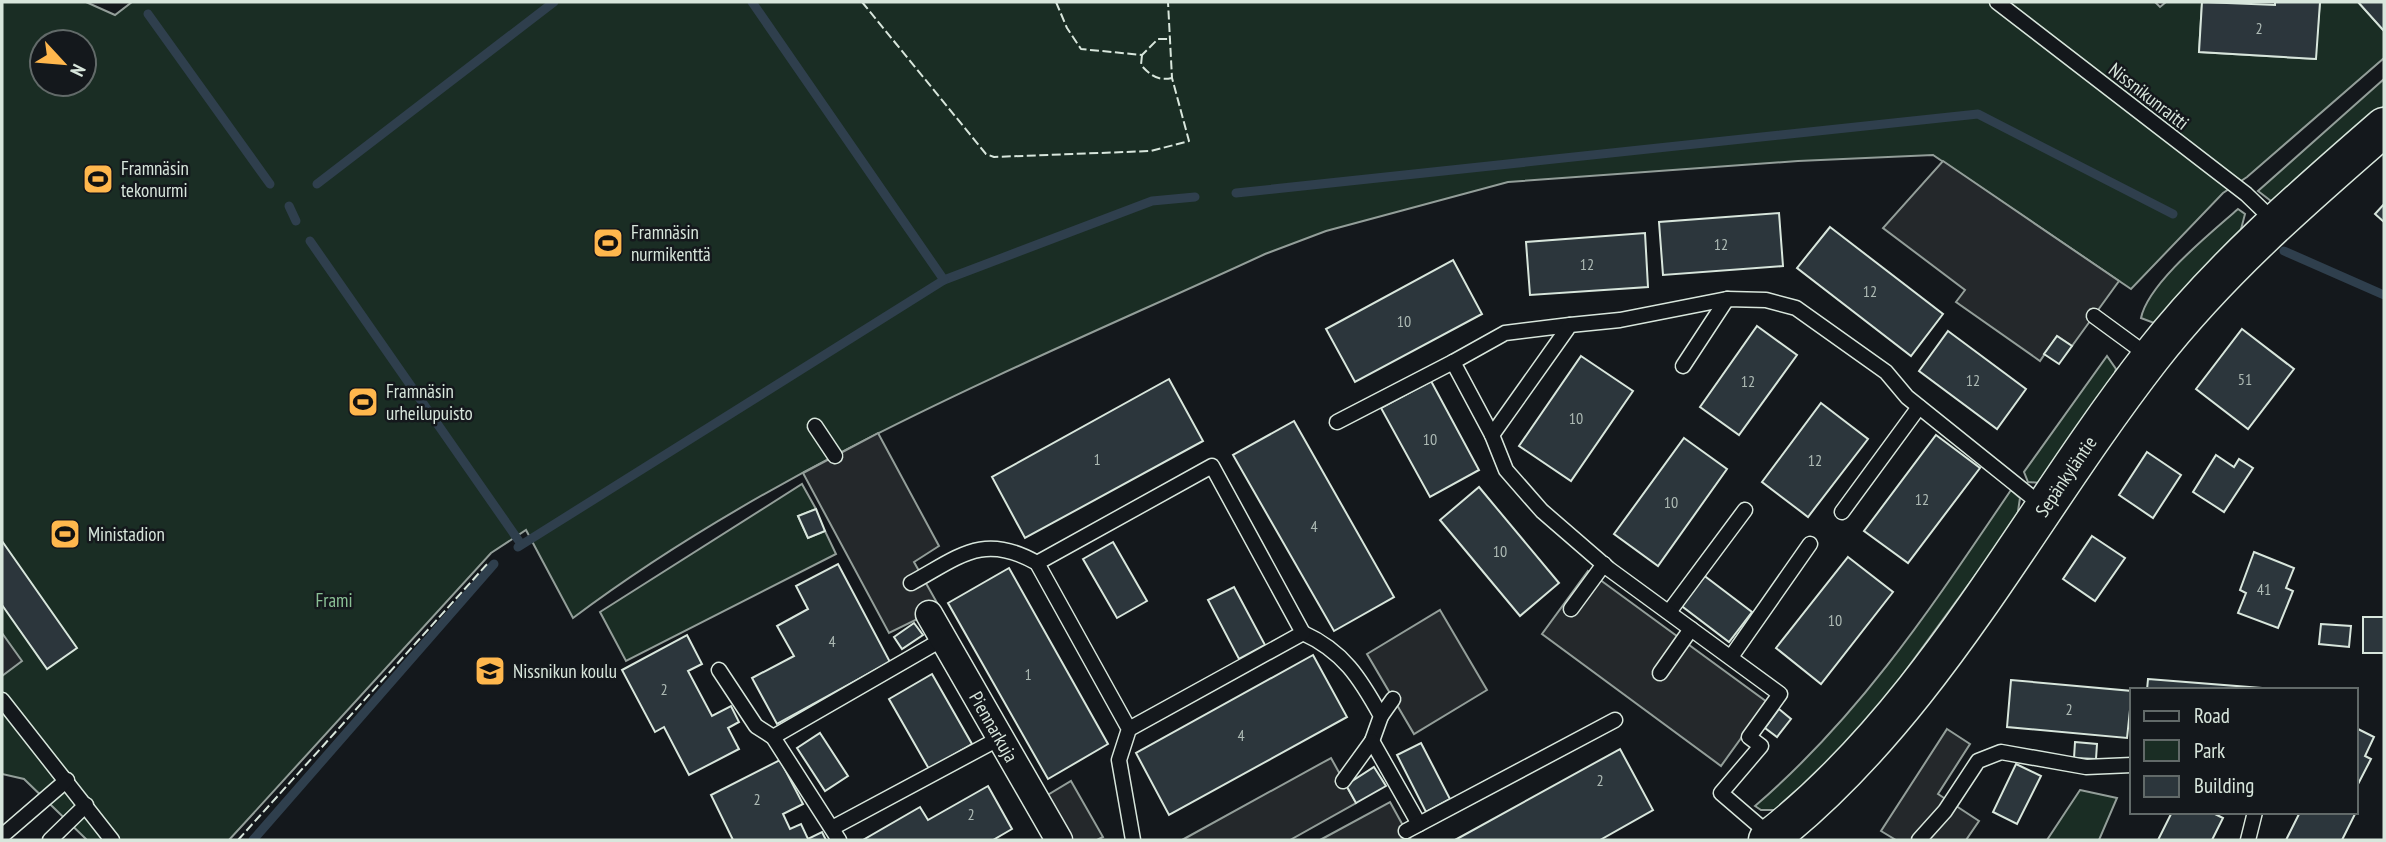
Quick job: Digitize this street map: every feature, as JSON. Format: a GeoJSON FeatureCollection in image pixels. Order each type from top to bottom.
{"type":"FeatureCollection","features":[{"type":"Feature","properties":{"kind":"street","name":"Sepänkyläntie"},"geometry":{"type":"LineString","coordinates":[[1772,839],[1877,737],[1966,622],[2151,358],[2211,286],[2276,223],[2384,127]]}},
{"type":"Feature","properties":{"kind":"street","name":"Piennarkuja"},"geometry":{"type":"LineString","coordinates":[[929,614],[1058,840]]}},
{"type":"Feature","properties":{"kind":"lane","name":"Nissnikunraitti"},"geometry":{"type":"LineString","coordinates":[[1997,2],[2246,194],[2276,223]]}},
{"type":"Feature","properties":{"kind":"lane"},"geometry":{"type":"LineString","coordinates":[[1683,366],[1727,299]]}},
{"type":"Feature","properties":{"kind":"lane"},"geometry":{"type":"LineString","coordinates":[[1337,422],[1505,334],[1620,320],[1727,299],[1766,300],[1796,308],[1886,372],[1919,407],[2045,508]]}},
{"type":"Feature","properties":{"kind":"lane"},"geometry":{"type":"LineString","coordinates":[[2094,316],[2151,358]]}},
{"type":"Feature","properties":{"kind":"lane"},"geometry":{"type":"LineString","coordinates":[[1492,435],[1570,325]]}},
{"type":"Feature","properties":{"kind":"lane"},"geometry":{"type":"LineString","coordinates":[[1453,362],[1492,435],[1506,470],[1542,511],[1604,564],[1780,694],[1749,737],[1761,747],[1721,793],[1772,839]]}},
{"type":"Feature","properties":{"kind":"lane"},"geometry":{"type":"LineString","coordinates":[[1842,512],[1919,407]]}},
{"type":"Feature","properties":{"kind":"lane"},"geometry":{"type":"LineString","coordinates":[[815,426],[835,456]]}},
{"type":"Feature","properties":{"kind":"lane"},"geometry":{"type":"LineString","coordinates":[[1037,562],[1212,466],[1303,633],[1327,644],[1352,668],[1381,716]]}},
{"type":"Feature","properties":{"kind":"lane"},"geometry":{"type":"LineString","coordinates":[[1669,612],[1745,510]]}},
{"type":"Feature","properties":{"kind":"lane"},"geometry":{"type":"LineString","coordinates":[[1731,657],[1811,544]]}},
{"type":"Feature","properties":{"kind":"lane"},"geometry":{"type":"LineString","coordinates":[[911,583],[977,547],[1017,551],[1037,562],[1129,729]]}},
{"type":"Feature","properties":{"kind":"lane"},"geometry":{"type":"LineString","coordinates":[[1571,609],[1604,564]]}},
{"type":"Feature","properties":{"kind":"lane"},"geometry":{"type":"LineString","coordinates":[[1660,673],[1691,629]]}},
{"type":"Feature","properties":{"kind":"lane"},"geometry":{"type":"LineString","coordinates":[[1133,840],[1119,760],[1129,729],[1303,633]]}},
{"type":"Feature","properties":{"kind":"lane"},"geometry":{"type":"LineString","coordinates":[[773,737],[943,639]]}},
{"type":"Feature","properties":{"kind":"lane"},"geometry":{"type":"LineString","coordinates":[[719,670],[756,726],[773,737],[836,834],[1000,738]]}},
{"type":"Feature","properties":{"kind":"lane"},"geometry":{"type":"LineString","coordinates":[[1343,781],[1372,741],[1381,716],[1393,699]]}},
{"type":"Feature","properties":{"kind":"lane"},"geometry":{"type":"LineString","coordinates":[[2,700],[112,840]]}},
{"type":"Feature","properties":{"kind":"lane"},"geometry":{"type":"LineString","coordinates":[[1372,741],[1413,828],[1615,720]]}},
{"type":"Feature","properties":{"kind":"lane"},"geometry":{"type":"LineString","coordinates":[[1919,840],[1945,811],[1978,761],[2001,752],[2086,767],[2130,765]]}},
{"type":"Feature","properties":{"kind":"lane"},"geometry":{"type":"LineString","coordinates":[[2,836],[66,780]]}},
{"type":"Feature","properties":{"kind":"lane"},"geometry":{"type":"LineString","coordinates":[[50,840],[86,805]]}},
{"type":"Feature","properties":{"kind":"lane"},"geometry":{"type":"LineString","coordinates":[[2248,840],[2254,814]]}},
{"type":"Feature","properties":{"kind":"green space","name":"Frami"},"geometry":{"type":"Polygon","coordinates":[[[2,2],[86,2],[115,15],[132,2],[2155,2],[2160,7],[2166,2],[2202,2],[2199,52],[2315,59],[2320,2],[2358,2],[2384,31],[2384,58],[2247,177],[2223,193],[2131,289],[1933,155],[1798,161],[1508,182],[1326,231],[1265,254],[997,376],[909,418],[736,510],[653,562],[573,618],[526,530],[491,553],[229,840],[87,840],[24,779],[2,774],[2,2]]]}},
{"type":"Feature","properties":{"kind":"green space"},"geometry":{"type":"Polygon","coordinates":[[[2384,79],[2384,106],[2277,200],[2271,201],[2258,191],[2384,79]]]}},
{"type":"Feature","properties":{"kind":"green space"},"geometry":{"type":"Polygon","coordinates":[[[2238,209],[2245,214],[2239,237],[2163,319],[2154,323],[2141,318],[2146,304],[2168,274],[2238,209]]]}},
{"type":"Feature","properties":{"kind":"green space"},"geometry":{"type":"Polygon","coordinates":[[[2107,356],[2116,369],[2113,380],[2041,483],[2028,482],[2024,472],[2107,356]]]}},
{"type":"Feature","properties":{"kind":"green space"},"geometry":{"type":"Polygon","coordinates":[[[802,484],[816,509],[798,516],[808,538],[825,531],[836,554],[626,661],[600,612],[802,484]]]}},
{"type":"Feature","properties":{"kind":"green space"},"geometry":{"type":"Polygon","coordinates":[[[2011,490],[2020,498],[2017,518],[1863,729],[1782,810],[1761,810],[1755,806],[1794,771],[1829,734],[1894,657],[2011,490]]]}},
{"type":"Feature","properties":{"kind":"green space"},"geometry":{"type":"Polygon","coordinates":[[[2080,790],[2117,798],[2099,840],[2047,840],[2080,790]]]}},
{"type":"Feature","properties":{"kind":"shaded area"},"geometry":{"type":"Polygon","coordinates":[[[1943,161],[2119,281],[2072,346],[2057,336],[2040,361],[1956,302],[1965,290],[1883,228],[1943,161]]]}},
{"type":"Feature","properties":{"kind":"shaded area"},"geometry":{"type":"Polygon","coordinates":[[[878,433],[939,546],[914,562],[940,608],[889,633],[803,473],[878,433]]]}},
{"type":"Feature","properties":{"kind":"shaded area"},"geometry":{"type":"Polygon","coordinates":[[[1588,571],[1767,702],[1721,766],[1542,634],[1588,571]]]}},
{"type":"Feature","properties":{"kind":"shaded area"},"geometry":{"type":"Polygon","coordinates":[[[1440,610],[1487,690],[1414,734],[1367,654],[1440,610]]]}},
{"type":"Feature","properties":{"kind":"shaded area"},"geometry":{"type":"Polygon","coordinates":[[[2,633],[22,661],[2,676],[2,633]]]}},
{"type":"Feature","properties":{"kind":"shaded area"},"geometry":{"type":"Polygon","coordinates":[[[1947,729],[1970,744],[1938,794],[1979,821],[1966,840],[1896,840],[1881,831],[1947,729]]]}},
{"type":"Feature","properties":{"kind":"shaded area"},"geometry":{"type":"Polygon","coordinates":[[[1331,758],[1356,803],[1290,840],[1182,840],[1331,758]]]}},
{"type":"Feature","properties":{"kind":"shaded area"},"geometry":{"type":"Polygon","coordinates":[[[1071,781],[1103,837],[1097,840],[1059,840],[1036,802],[1071,781]]]}},
{"type":"Feature","properties":{"kind":"shaded area"},"geometry":{"type":"Polygon","coordinates":[[[1390,802],[1411,840],[1320,840],[1390,802]]]}},
{"type":"Feature","properties":{"kind":"building"},"geometry":{"type":"Polygon","coordinates":[[[2202,2],[2275,5],[2275,2],[2320,2],[2316,59],[2199,52],[2202,2]]]}},
{"type":"Feature","properties":{"kind":"building"},"geometry":{"type":"Polygon","coordinates":[[[2358,2],[2384,2],[2384,31],[2358,2]]]}},
{"type":"Feature","properties":{"kind":"building"},"geometry":{"type":"Polygon","coordinates":[[[2384,204],[2384,222],[2375,214],[2384,204]]]}},
{"type":"Feature","properties":{"kind":"building"},"geometry":{"type":"Polygon","coordinates":[[[1779,213],[1783,266],[1663,275],[1659,222],[1779,213]]]}},
{"type":"Feature","properties":{"kind":"building"},"geometry":{"type":"Polygon","coordinates":[[[1830,227],[1943,314],[1911,356],[1797,268],[1830,227]]]}},
{"type":"Feature","properties":{"kind":"building"},"geometry":{"type":"Polygon","coordinates":[[[1645,233],[1648,287],[1530,295],[1526,242],[1645,233]]]}},
{"type":"Feature","properties":{"kind":"building"},"geometry":{"type":"Polygon","coordinates":[[[1453,260],[1482,314],[1355,382],[1326,329],[1453,260]]]}},
{"type":"Feature","properties":{"kind":"building"},"geometry":{"type":"Polygon","coordinates":[[[1757,326],[1797,355],[1739,435],[1700,407],[1757,326]]]}},
{"type":"Feature","properties":{"kind":"building"},"geometry":{"type":"Polygon","coordinates":[[[2242,329],[2294,369],[2248,429],[2196,389],[2242,329]]]}},
{"type":"Feature","properties":{"kind":"building"},"geometry":{"type":"Polygon","coordinates":[[[1948,331],[2026,389],[1997,429],[1919,371],[1948,331]]]}},
{"type":"Feature","properties":{"kind":"building"},"geometry":{"type":"Polygon","coordinates":[[[2057,336],[2072,346],[2059,364],[2044,354],[2057,336]]]}},
{"type":"Feature","properties":{"kind":"building"},"geometry":{"type":"Polygon","coordinates":[[[1581,356],[1633,391],[1571,481],[1519,446],[1581,356]]]}},
{"type":"Feature","properties":{"kind":"building"},"geometry":{"type":"Polygon","coordinates":[[[1169,379],[1203,441],[1025,538],[992,477],[1169,379]]]}},
{"type":"Feature","properties":{"kind":"building"},"geometry":{"type":"Polygon","coordinates":[[[1431,381],[1479,470],[1430,497],[1381,408],[1431,381]]]}},
{"type":"Feature","properties":{"kind":"building"},"geometry":{"type":"Polygon","coordinates":[[[1821,403],[1868,439],[1808,517],[1762,482],[1821,403]]]}},
{"type":"Feature","properties":{"kind":"building"},"geometry":{"type":"Polygon","coordinates":[[[1294,421],[1394,597],[1334,631],[1233,455],[1294,421]]]}},
{"type":"Feature","properties":{"kind":"building"},"geometry":{"type":"Polygon","coordinates":[[[1936,435],[1980,468],[1908,563],[1864,531],[1936,435]]]}},
{"type":"Feature","properties":{"kind":"building"},"geometry":{"type":"Polygon","coordinates":[[[1684,438],[1727,469],[1658,566],[1614,534],[1684,438]]]}},
{"type":"Feature","properties":{"kind":"building"},"geometry":{"type":"Polygon","coordinates":[[[2147,452],[2181,475],[2153,518],[2119,495],[2147,452]]]}},
{"type":"Feature","properties":{"kind":"building"},"geometry":{"type":"Polygon","coordinates":[[[2216,455],[2234,467],[2239,459],[2253,468],[2224,512],[2193,492],[2216,455]]]}},
{"type":"Feature","properties":{"kind":"building"},"geometry":{"type":"Polygon","coordinates":[[[1479,487],[1559,583],[1520,616],[1440,520],[1479,487]]]}},
{"type":"Feature","properties":{"kind":"building"},"geometry":{"type":"Polygon","coordinates":[[[816,509],[825,531],[808,538],[798,516],[816,509]]]}},
{"type":"Feature","properties":{"kind":"building"},"geometry":{"type":"Polygon","coordinates":[[[2092,536],[2125,558],[2095,601],[2063,579],[2092,536]]]}},
{"type":"Feature","properties":{"kind":"building"},"geometry":{"type":"Polygon","coordinates":[[[2,541],[77,648],[47,669],[2,605],[2,541]]]}},
{"type":"Feature","properties":{"kind":"building"},"geometry":{"type":"Polygon","coordinates":[[[1113,542],[1147,601],[1117,618],[1083,559],[1113,542]]]}},
{"type":"Feature","properties":{"kind":"building"},"geometry":{"type":"Polygon","coordinates":[[[2254,552],[2294,568],[2286,588],[2293,591],[2278,628],[2238,613],[2246,593],[2240,590],[2254,552]]]}},
{"type":"Feature","properties":{"kind":"building"},"geometry":{"type":"Polygon","coordinates":[[[1848,557],[1893,592],[1821,684],[1776,648],[1848,557]]]}},
{"type":"Feature","properties":{"kind":"building"},"geometry":{"type":"Polygon","coordinates":[[[838,564],[890,662],[777,724],[752,678],[794,656],[777,626],[808,609],[796,586],[838,564]]]}},
{"type":"Feature","properties":{"kind":"building"},"geometry":{"type":"Polygon","coordinates":[[[1009,568],[1108,744],[1048,779],[948,603],[1009,568]]]}},
{"type":"Feature","properties":{"kind":"building"},"geometry":{"type":"Polygon","coordinates":[[[1702,574],[1752,612],[1729,642],[1679,604],[1702,574]]]}},
{"type":"Feature","properties":{"kind":"building"},"geometry":{"type":"Polygon","coordinates":[[[1234,587],[1265,645],[1239,659],[1208,600],[1234,587]]]}},
{"type":"Feature","properties":{"kind":"building"},"geometry":{"type":"Polygon","coordinates":[[[2363,617],[2384,617],[2384,653],[2363,653],[2363,617]]]}},
{"type":"Feature","properties":{"kind":"building"},"geometry":{"type":"Polygon","coordinates":[[[914,623],[923,635],[902,649],[894,637],[914,623]]]}},
{"type":"Feature","properties":{"kind":"building"},"geometry":{"type":"Polygon","coordinates":[[[2321,624],[2351,626],[2349,647],[2319,644],[2321,624]]]}},
{"type":"Feature","properties":{"kind":"building"},"geometry":{"type":"Polygon","coordinates":[[[687,635],[702,664],[688,671],[712,716],[731,706],[739,722],[728,728],[739,749],[689,775],[664,727],[655,732],[622,670],[687,635]]]}},
{"type":"Feature","properties":{"kind":"building"},"geometry":{"type":"Polygon","coordinates":[[[1313,655],[1347,717],[1169,815],[1136,753],[1313,655]]]}},
{"type":"Feature","properties":{"kind":"building"},"geometry":{"type":"Polygon","coordinates":[[[932,674],[972,744],[929,769],[889,699],[932,674]]]}},
{"type":"Feature","properties":{"kind":"building"},"geometry":{"type":"Polygon","coordinates":[[[2148,679],[2261,688],[2147,688],[2148,679]]]}},
{"type":"Feature","properties":{"kind":"building"},"geometry":{"type":"Polygon","coordinates":[[[2011,680],[2130,691],[2127,738],[2007,727],[2011,680]]]}},
{"type":"Feature","properties":{"kind":"building"},"geometry":{"type":"Polygon","coordinates":[[[1779,709],[1791,719],[1777,737],[1765,728],[1779,709]]]}},
{"type":"Feature","properties":{"kind":"building"},"geometry":{"type":"Polygon","coordinates":[[[2358,729],[2374,737],[2365,756],[2371,759],[2358,784],[2358,729]]]}},
{"type":"Feature","properties":{"kind":"building"},"geometry":{"type":"Polygon","coordinates":[[[820,733],[848,776],[825,791],[797,748],[820,733]]]}},
{"type":"Feature","properties":{"kind":"building"},"geometry":{"type":"Polygon","coordinates":[[[2075,742],[2097,744],[2096,759],[2074,758],[2075,742]]]}},
{"type":"Feature","properties":{"kind":"building"},"geometry":{"type":"Polygon","coordinates":[[[1421,743],[1450,799],[1426,812],[1397,755],[1421,743]]]}},
{"type":"Feature","properties":{"kind":"building"},"geometry":{"type":"Polygon","coordinates":[[[1620,749],[1653,810],[1600,840],[1455,840],[1620,749]]]}},
{"type":"Feature","properties":{"kind":"building"},"geometry":{"type":"Polygon","coordinates":[[[780,760],[803,804],[783,814],[790,829],[801,824],[808,839],[822,832],[826,840],[733,840],[711,795],[780,760]]]}},
{"type":"Feature","properties":{"kind":"building"},"geometry":{"type":"Polygon","coordinates":[[[2016,764],[2041,776],[2017,824],[1993,812],[2016,764]]]}},
{"type":"Feature","properties":{"kind":"building"},"geometry":{"type":"Polygon","coordinates":[[[1374,767],[1386,786],[1356,803],[1346,785],[1374,767]]]}},
{"type":"Feature","properties":{"kind":"building"},"geometry":{"type":"Polygon","coordinates":[[[988,786],[1012,829],[993,840],[863,840],[920,807],[928,820],[988,786]]]}},
{"type":"Feature","properties":{"kind":"building"},"geometry":{"type":"Polygon","coordinates":[[[2171,814],[2215,814],[2223,818],[2212,840],[2158,840],[2171,814]]]}},
{"type":"Feature","properties":{"kind":"building"},"geometry":{"type":"Polygon","coordinates":[[[2299,814],[2355,814],[2342,840],[2286,840],[2299,814]]]}},
{"type":"Feature","properties":{"kind":"waterway"},"geometry":{"type":"LineString","coordinates":[[317,184],[554,2]]}},
{"type":"Feature","properties":{"kind":"waterway"},"geometry":{"type":"LineString","coordinates":[[518,547],[944,280],[752,2]]}},
{"type":"Feature","properties":{"kind":"waterway"},"geometry":{"type":"LineString","coordinates":[[148,14],[270,184]]}},
{"type":"Feature","properties":{"kind":"waterway"},"geometry":{"type":"LineString","coordinates":[[1236,193],[1978,114],[2173,214]]}},
{"type":"Feature","properties":{"kind":"waterway"},"geometry":{"type":"LineString","coordinates":[[944,280],[1152,201],[1195,197]]}},
{"type":"Feature","properties":{"kind":"waterway"},"geometry":{"type":"LineString","coordinates":[[289,206],[296,221]]}},
{"type":"Feature","properties":{"kind":"waterway"},"geometry":{"type":"LineString","coordinates":[[310,241],[521,544]]}},
{"type":"Feature","properties":{"kind":"waterway"},"geometry":{"type":"LineString","coordinates":[[2284,251],[2384,295]]}},
{"type":"Feature","properties":{"kind":"waterway"},"geometry":{"type":"LineString","coordinates":[[253,840],[494,564]]}},
{"type":"Feature","properties":{"kind":"fence"},"geometry":{"type":"LineString","coordinates":[[862,2],[986,154],[994,157],[1151,151],[1189,141],[1172,78],[1168,2]]}},
{"type":"Feature","properties":{"kind":"fence"},"geometry":{"type":"LineString","coordinates":[[1056,2],[1067,28],[1081,49],[1142,55],[1158,39],[1171,39]]}},
{"type":"Feature","properties":{"kind":"fence"},"geometry":{"type":"LineString","coordinates":[[1142,55],[1141,65],[1152,75],[1163,79],[1172,78]]}},
{"type":"Feature","properties":{"kind":"fence"},"geometry":{"type":"LineString","coordinates":[[238,840],[489,562]]}},
{"type":"Feature","properties":{"kind":"place","name":"Framnäsin tekonurmi"},"geometry":{"type":"Point","coordinates":[98,179]}},
{"type":"Feature","properties":{"kind":"place","name":"Framnäsin nurmikenttä"},"geometry":{"type":"Point","coordinates":[608,243]}},
{"type":"Feature","properties":{"kind":"place","name":"Framnäsin urheilupuisto"},"geometry":{"type":"Point","coordinates":[363,402]}},
{"type":"Feature","properties":{"kind":"place","name":"Ministadion"},"geometry":{"type":"Point","coordinates":[65,534]}},
{"type":"Feature","properties":{"kind":"place","name":"Nissnikun koulu"},"geometry":{"type":"Point","coordinates":[490,671]}}]}
